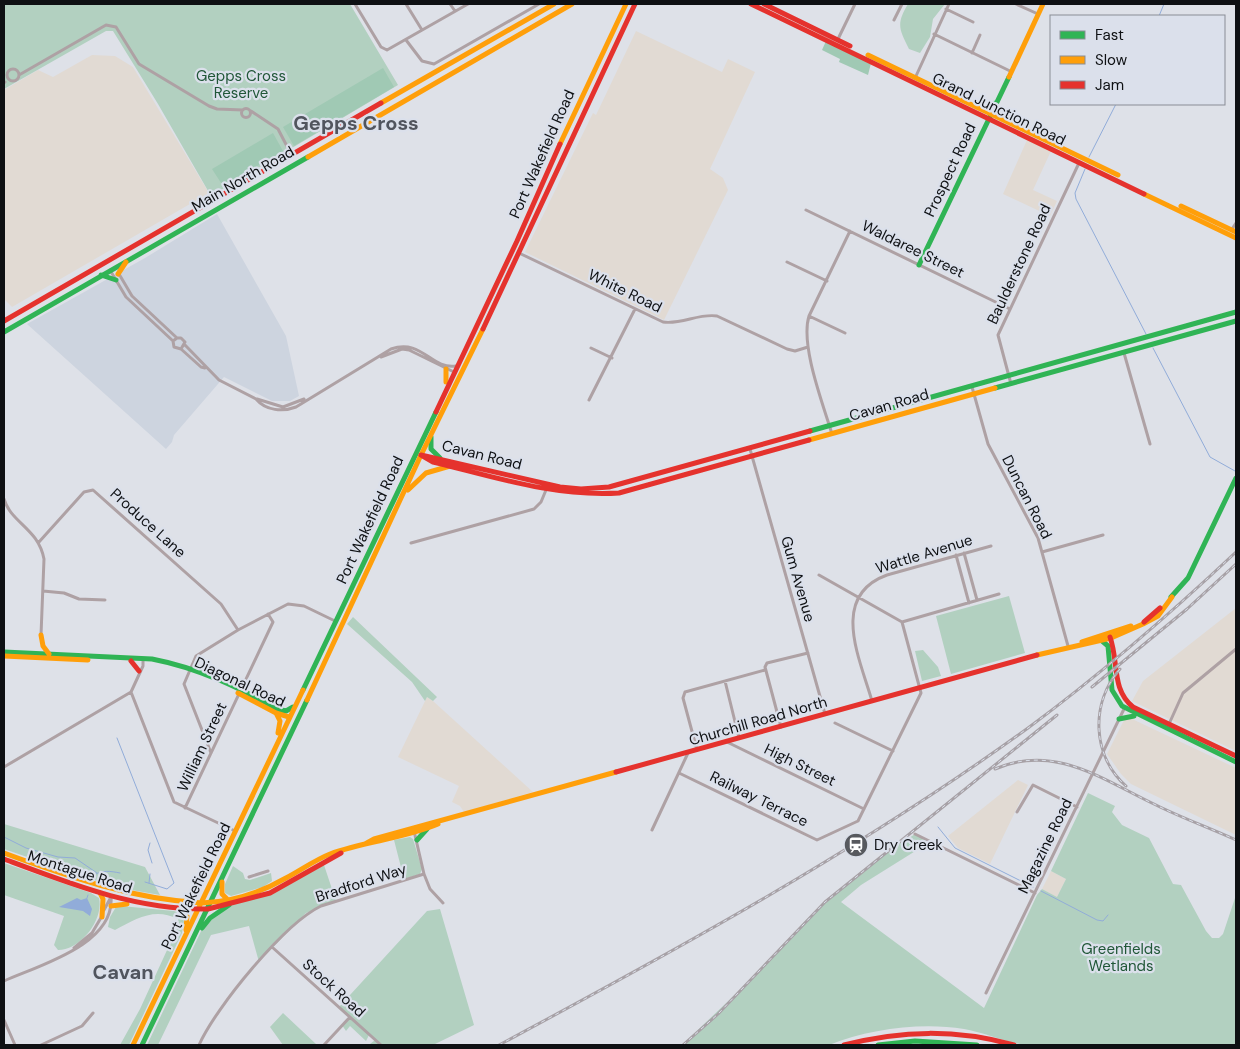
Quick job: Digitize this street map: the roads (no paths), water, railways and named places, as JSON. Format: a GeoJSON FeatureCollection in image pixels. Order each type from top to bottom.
{"type":"FeatureCollection","features":[{"type":"Feature","properties":{"kind":"main road","name":"Main North Road"},"geometry":{"type":"LineString","coordinates":[[4,321],[554,4]]}},
{"type":"Feature","properties":{"kind":"main road","name":"Main North Road"},"geometry":{"type":"LineString","coordinates":[[4,332],[572,4]]}},
{"type":"Feature","properties":{"kind":"main road","name":"Port Wakefield Road"},"geometry":{"type":"LineString","coordinates":[[133,1045],[517,241],[562,139],[626,4]]}},
{"type":"Feature","properties":{"kind":"main road","name":"Port Wakefield Road"},"geometry":{"type":"LineString","coordinates":[[142,1045],[248,826],[421,455],[520,253],[569,143],[635,4]]}},
{"type":"Feature","properties":{"kind":"main road","name":"Grand Junction Road"},"geometry":{"type":"LineString","coordinates":[[751,4],[978,107],[989,116]]}},
{"type":"Feature","properties":{"kind":"main road","name":"Grand Junction Road"},"geometry":{"type":"LineString","coordinates":[[764,4],[837,42]]}},
{"type":"Feature","properties":{"kind":"main road","name":"Prospect Road"},"geometry":{"type":"LineString","coordinates":[[919,265],[1043,4]]}},
{"type":"Feature","properties":{"kind":"main road"},"geometry":{"type":"LineString","coordinates":[[611,34],[618,38]]}},
{"type":"Feature","properties":{"kind":"main road","name":"Grand Junction Road"},"geometry":{"type":"LineString","coordinates":[[915,78],[989,116],[1233,232],[1236,238]]}},
{"type":"Feature","properties":{"kind":"main road"},"geometry":{"type":"LineString","coordinates":[[978,107],[985,108],[995,103]]}},
{"type":"Feature","properties":{"kind":"main road"},"geometry":{"type":"LineString","coordinates":[[562,139],[569,143]]}},
{"type":"Feature","properties":{"kind":"main road"},"geometry":{"type":"LineString","coordinates":[[280,172],[290,161],[291,155],[306,158]]}},
{"type":"Feature","properties":{"kind":"main road"},"geometry":{"type":"LineString","coordinates":[[507,262],[514,254],[520,253],[517,241]]}},
{"type":"Feature","properties":{"kind":"main road"},"geometry":{"type":"LineString","coordinates":[[133,246],[135,249],[145,250]]}},
{"type":"Feature","properties":{"kind":"main road"},"geometry":{"type":"LineString","coordinates":[[118,274],[128,259]]}},
{"type":"Feature","properties":{"kind":"main road"},"geometry":{"type":"LineString","coordinates":[[107,261],[112,269]]}},
{"type":"Feature","properties":{"kind":"main road"},"geometry":{"type":"LineString","coordinates":[[100,275],[116,280]]}},
{"type":"Feature","properties":{"kind":"main road","name":"Cavan Road"},"geometry":{"type":"LineString","coordinates":[[421,455],[440,458],[547,487],[601,488],[652,477],[1236,312]]}},
{"type":"Feature","properties":{"kind":"main road","name":"Cavan Road"},"geometry":{"type":"LineString","coordinates":[[421,455],[427,460],[450,466],[547,487],[593,495],[619,492],[654,484],[1236,321]]}},
{"type":"Feature","properties":{"kind":"main road"},"geometry":{"type":"LineString","coordinates":[[454,372],[459,372],[472,352]]}},
{"type":"Feature","properties":{"kind":"main road"},"geometry":{"type":"LineString","coordinates":[[443,393],[447,380],[446,369]]}},
{"type":"Feature","properties":{"kind":"main road"},"geometry":{"type":"LineString","coordinates":[[406,474],[421,455],[429,422]]}},
{"type":"Feature","properties":{"kind":"main road"},"geometry":{"type":"LineString","coordinates":[[431,436],[431,449],[440,458]]}},
{"type":"Feature","properties":{"kind":"main road"},"geometry":{"type":"LineString","coordinates":[[697,471],[704,462]]}},
{"type":"Feature","properties":{"kind":"main road"},"geometry":{"type":"LineString","coordinates":[[391,518],[419,476],[433,469],[450,466]]}},
{"type":"Feature","properties":{"kind":"main road"},"geometry":{"type":"LineString","coordinates":[[652,477],[654,484]]}},
{"type":"Feature","properties":{"kind":"main road","name":"Churchill Road North"},"geometry":{"type":"LineString","coordinates":[[414,831],[1068,646],[1111,638],[1152,622],[1188,578],[1236,478]]}},
{"type":"Feature","properties":{"kind":"main road"},"geometry":{"type":"LineString","coordinates":[[358,575],[370,564]]}},
{"type":"Feature","properties":{"kind":"main road","name":"Churchill Road North"},"geometry":{"type":"LineString","coordinates":[[1081,643],[1087,639],[1145,622],[1172,597]]}},
{"type":"Feature","properties":{"kind":"main road"},"geometry":{"type":"LineString","coordinates":[[1113,645],[1121,633]]}},
{"type":"Feature","properties":{"kind":"main road"},"geometry":{"type":"LineString","coordinates":[[1104,634],[1111,638],[1113,645],[1118,689],[1124,709]]}},
{"type":"Feature","properties":{"kind":"main road"},"geometry":{"type":"LineString","coordinates":[[38,653],[41,635]]}},
{"type":"Feature","properties":{"kind":"main road"},"geometry":{"type":"LineString","coordinates":[[41,635],[42,646],[48,656]]}},
{"type":"Feature","properties":{"kind":"main road"},"geometry":{"type":"LineString","coordinates":[[1101,640],[1108,646],[1114,696],[1124,709],[1236,756]]}},
{"type":"Feature","properties":{"kind":"main road"},"geometry":{"type":"LineString","coordinates":[[4,652],[38,653],[48,656]]}},
{"type":"Feature","properties":{"kind":"main road","name":"Diagonal Road"},"geometry":{"type":"LineString","coordinates":[[4,656],[48,656],[175,663],[289,717]]}},
{"type":"Feature","properties":{"kind":"main road","name":"Diagonal Road"},"geometry":{"type":"LineString","coordinates":[[48,656],[141,660]]}},
{"type":"Feature","properties":{"kind":"main road"},"geometry":{"type":"LineString","coordinates":[[131,661],[138,673]]}},
{"type":"Feature","properties":{"kind":"main road"},"geometry":{"type":"LineString","coordinates":[[286,744],[290,722],[289,717],[296,713],[319,673]]}},
{"type":"Feature","properties":{"kind":"main road"},"geometry":{"type":"LineString","coordinates":[[1118,689],[1124,700],[1136,708],[1236,762]]}},
{"type":"Feature","properties":{"kind":"main road"},"geometry":{"type":"LineString","coordinates":[[272,753],[280,725],[277,711],[286,711],[294,706]]}},
{"type":"Feature","properties":{"kind":"main road"},"geometry":{"type":"LineString","coordinates":[[1124,709],[1136,708]]}},
{"type":"Feature","properties":{"kind":"main road"},"geometry":{"type":"LineString","coordinates":[[1119,719],[1138,716]]}},
{"type":"Feature","properties":{"kind":"main road"},"geometry":{"type":"LineString","coordinates":[[252,798],[258,790],[264,792]]}},
{"type":"Feature","properties":{"kind":"main road","name":"Churchill Road North"},"geometry":{"type":"LineString","coordinates":[[202,903],[229,903],[278,883],[326,855],[427,828],[441,822]]}},
{"type":"Feature","properties":{"kind":"main road"},"geometry":{"type":"LineString","coordinates":[[236,832],[241,832],[248,826]]}},
{"type":"Feature","properties":{"kind":"main road"},"geometry":{"type":"LineString","coordinates":[[417,840],[427,828]]}},
{"type":"Feature","properties":{"kind":"main road","name":"Churchill Road North"},"geometry":{"type":"LineString","coordinates":[[208,909],[278,889],[348,849]]}},
{"type":"Feature","properties":{"kind":"main road","name":"Montague Road"},"geometry":{"type":"LineString","coordinates":[[4,854],[130,896],[168,902],[202,903]]}},
{"type":"Feature","properties":{"kind":"main road","name":"Montague Road"},"geometry":{"type":"LineString","coordinates":[[4,859],[111,897],[156,906],[198,910],[208,909]]}},
{"type":"Feature","properties":{"kind":"main road"},"geometry":{"type":"LineString","coordinates":[[188,950],[207,921],[229,903],[222,894],[223,878]]}},
{"type":"Feature","properties":{"kind":"main road"},"geometry":{"type":"LineString","coordinates":[[82,881],[109,893],[111,897],[130,896]]}},
{"type":"Feature","properties":{"kind":"main road"},"geometry":{"type":"LineString","coordinates":[[278,883],[278,889]]}},
{"type":"Feature","properties":{"kind":"main road"},"geometry":{"type":"LineString","coordinates":[[100,893],[103,899],[102,917]]}},
{"type":"Feature","properties":{"kind":"main road"},"geometry":{"type":"LineString","coordinates":[[110,906],[121,903],[156,906]]}},
{"type":"Feature","properties":{"kind":"main road"},"geometry":{"type":"LineString","coordinates":[[181,909],[187,916],[186,936]]}},
{"type":"Feature","properties":{"kind":"main road"},"geometry":{"type":"LineString","coordinates":[[844,1045],[894,1033],[926,1031],[971,1034],[1014,1045]]}},
{"type":"Feature","properties":{"kind":"main road"},"geometry":{"type":"LineString","coordinates":[[878,1045],[915,1041],[947,1041],[977,1045]]}},
{"type":"Feature","properties":{"kind":"street"},"geometry":{"type":"LineString","coordinates":[[355,4],[384,50],[406,40],[468,4]]}},
{"type":"Feature","properties":{"kind":"street"},"geometry":{"type":"LineString","coordinates":[[406,4],[422,30]]}},
{"type":"Feature","properties":{"kind":"street"},"geometry":{"type":"LineString","coordinates":[[450,4],[455,11]]}},
{"type":"Feature","properties":{"kind":"street"},"geometry":{"type":"LineString","coordinates":[[406,40],[422,61],[434,64],[539,4]]}},
{"type":"Feature","properties":{"kind":"street"},"geometry":{"type":"LineString","coordinates":[[837,42],[855,4]]}},
{"type":"Feature","properties":{"kind":"street"},"geometry":{"type":"LineString","coordinates":[[894,20],[902,4]]}},
{"type":"Feature","properties":{"kind":"street"},"geometry":{"type":"LineString","coordinates":[[915,78],[949,4]]}},
{"type":"Feature","properties":{"kind":"street"},"geometry":{"type":"LineString","coordinates":[[1016,4],[1038,14]]}},
{"type":"Feature","properties":{"kind":"street"},"geometry":{"type":"LineString","coordinates":[[946,9],[973,22]]}},
{"type":"Feature","properties":{"kind":"street"},"geometry":{"type":"LineString","coordinates":[[19,74],[106,25],[111,25],[116,28],[139,64],[209,106],[217,109],[242,111],[248,109],[278,129],[291,155]]}},
{"type":"Feature","properties":{"kind":"street"},"geometry":{"type":"LineString","coordinates":[[934,34],[1010,71]]}},
{"type":"Feature","properties":{"kind":"street"},"geometry":{"type":"LineString","coordinates":[[972,53],[980,35]]}},
{"type":"Feature","properties":{"kind":"street"},"geometry":{"type":"LineString","coordinates":[[4,83],[17,80],[19,74],[17,70]]}},
{"type":"Feature","properties":{"kind":"street"},"geometry":{"type":"LineString","coordinates":[[4,83],[9,71],[27,70]]}},
{"type":"Feature","properties":{"kind":"street"},"geometry":{"type":"LineString","coordinates":[[7,77],[11,81]]}},
{"type":"Feature","properties":{"kind":"street"},"geometry":{"type":"LineString","coordinates":[[242,111],[245,118],[258,116]]}},
{"type":"Feature","properties":{"kind":"street"},"geometry":{"type":"LineString","coordinates":[[250,111],[250,116]]}},
{"type":"Feature","properties":{"kind":"street","name":"Baulderstone Road"},"geometry":{"type":"LineString","coordinates":[[1011,384],[998,338],[1080,160]]}},
{"type":"Feature","properties":{"kind":"street","name":"Waldaree Street"},"geometry":{"type":"LineString","coordinates":[[806,210],[1010,309]]}},
{"type":"Feature","properties":{"kind":"street"},"geometry":{"type":"LineString","coordinates":[[1233,232],[1236,223]]}},
{"type":"Feature","properties":{"kind":"street"},"geometry":{"type":"LineString","coordinates":[[832,434],[806,335],[809,316],[850,231]]}},
{"type":"Feature","properties":{"kind":"street","name":"White Road"},"geometry":{"type":"LineString","coordinates":[[520,253],[668,323],[717,316],[787,349],[795,351],[808,348]]}},
{"type":"Feature","properties":{"kind":"street"},"geometry":{"type":"LineString","coordinates":[[787,262],[826,281]]}},
{"type":"Feature","properties":{"kind":"street"},"geometry":{"type":"LineString","coordinates":[[112,269],[118,274],[132,296],[177,338],[183,339],[185,346],[222,382],[256,399],[279,407],[305,399],[381,357],[402,349],[409,350],[454,372]]}},
{"type":"Feature","properties":{"kind":"street"},"geometry":{"type":"LineString","coordinates":[[112,269],[126,297],[173,342],[174,347],[181,349],[201,367],[206,368]]}},
{"type":"Feature","properties":{"kind":"street"},"geometry":{"type":"LineString","coordinates":[[589,400],[612,358],[635,309]]}},
{"type":"Feature","properties":{"kind":"street"},"geometry":{"type":"LineString","coordinates":[[809,316],[845,334]]}},
{"type":"Feature","properties":{"kind":"street"},"geometry":{"type":"LineString","coordinates":[[173,342],[177,338]]}},
{"type":"Feature","properties":{"kind":"street"},"geometry":{"type":"LineString","coordinates":[[181,349],[185,346]]}},
{"type":"Feature","properties":{"kind":"street"},"geometry":{"type":"LineString","coordinates":[[381,357],[391,349],[409,346],[447,366],[457,366]]}},
{"type":"Feature","properties":{"kind":"street"},"geometry":{"type":"LineString","coordinates":[[592,348],[612,358]]}},
{"type":"Feature","properties":{"kind":"street"},"geometry":{"type":"LineString","coordinates":[[1123,352],[1150,444]]}},
{"type":"Feature","properties":{"kind":"street","name":"Duncan Road"},"geometry":{"type":"LineString","coordinates":[[972,387],[988,444],[1037,536],[1068,646]]}},
{"type":"Feature","properties":{"kind":"street","name":"Gum Avenue"},"geometry":{"type":"LineString","coordinates":[[750,449],[825,714]]}},
{"type":"Feature","properties":{"kind":"street"},"geometry":{"type":"LineString","coordinates":[[411,543],[534,509],[541,502],[547,487]]}},
{"type":"Feature","properties":{"kind":"street","name":"Produce Lane"},"geometry":{"type":"LineString","coordinates":[[39,542],[84,492],[93,490],[221,604],[238,630]]}},
{"type":"Feature","properties":{"kind":"street"},"geometry":{"type":"LineString","coordinates":[[4,499],[11,511],[39,542],[44,559],[41,635]]}},
{"type":"Feature","properties":{"kind":"street"},"geometry":{"type":"LineString","coordinates":[[1042,552],[1103,535]]}},
{"type":"Feature","properties":{"kind":"street","name":"Wattle Avenue"},"geometry":{"type":"LineString","coordinates":[[858,597],[878,578],[991,546]]}},
{"type":"Feature","properties":{"kind":"street"},"geometry":{"type":"LineString","coordinates":[[964,553],[977,600]]}},
{"type":"Feature","properties":{"kind":"street"},"geometry":{"type":"LineString","coordinates":[[956,555],[969,602]]}},
{"type":"Feature","properties":{"kind":"street"},"geometry":{"type":"LineString","coordinates":[[819,575],[902,622],[920,688]]}},
{"type":"Feature","properties":{"kind":"street"},"geometry":{"type":"LineString","coordinates":[[43,591],[64,593],[79,599],[104,600]]}},
{"type":"Feature","properties":{"kind":"street"},"geometry":{"type":"LineString","coordinates":[[902,622],[999,594]]}},
{"type":"Feature","properties":{"kind":"street"},"geometry":{"type":"LineString","coordinates":[[858,597],[852,615],[853,631],[872,701]]}},
{"type":"Feature","properties":{"kind":"street"},"geometry":{"type":"LineString","coordinates":[[211,753],[184,684],[196,656],[238,630],[288,604],[304,606],[336,621]]}},
{"type":"Feature","properties":{"kind":"street","name":"William Street"},"geometry":{"type":"LineString","coordinates":[[185,808],[273,622],[268,614]]}},
{"type":"Feature","properties":{"kind":"street"},"geometry":{"type":"LineString","coordinates":[[1168,726],[1184,693],[1236,649]]}},
{"type":"Feature","properties":{"kind":"street"},"geometry":{"type":"LineString","coordinates":[[781,727],[765,670],[767,664],[808,653]]}},
{"type":"Feature","properties":{"kind":"street"},"geometry":{"type":"LineString","coordinates":[[4,767],[131,692],[141,660]]}},
{"type":"Feature","properties":{"kind":"street"},"geometry":{"type":"LineString","coordinates":[[697,751],[684,695],[685,692],[765,670]]}},
{"type":"Feature","properties":{"kind":"street"},"geometry":{"type":"LineString","coordinates":[[725,681],[739,739]]}},
{"type":"Feature","properties":{"kind":"street","name":"Railway Terrace"},"geometry":{"type":"LineString","coordinates":[[679,772],[817,840],[857,822],[919,699],[920,688]]}},
{"type":"Feature","properties":{"kind":"street"},"geometry":{"type":"LineString","coordinates":[[131,692],[174,802],[236,832]]}},
{"type":"Feature","properties":{"kind":"street","name":"Magazine Road"},"geometry":{"type":"LineString","coordinates":[[986,993],[1124,709]]}},
{"type":"Feature","properties":{"kind":"street"},"geometry":{"type":"LineString","coordinates":[[835,723],[893,751]]}},
{"type":"Feature","properties":{"kind":"street","name":"High Street"},"geometry":{"type":"LineString","coordinates":[[727,742],[864,809]]}},
{"type":"Feature","properties":{"kind":"street"},"geometry":{"type":"LineString","coordinates":[[652,830],[688,753]]}},
{"type":"Feature","properties":{"kind":"street"},"geometry":{"type":"LineString","coordinates":[[1017,812],[1033,785],[1077,807]]}},
{"type":"Feature","properties":{"kind":"street","name":"Bradford Way"},"geometry":{"type":"LineString","coordinates":[[199,1045],[240,983],[306,913],[320,906],[424,874],[414,831]]}},
{"type":"Feature","properties":{"kind":"street"},"geometry":{"type":"LineString","coordinates":[[915,834],[1035,894]]}},
{"type":"Feature","properties":{"kind":"street"},"geometry":{"type":"LineString","coordinates":[[250,877],[268,871]]}},
{"type":"Feature","properties":{"kind":"street"},"geometry":{"type":"LineString","coordinates":[[424,874],[432,892],[443,903]]}},
{"type":"Feature","properties":{"kind":"street"},"geometry":{"type":"LineString","coordinates":[[427,882],[434,881]]}},
{"type":"Feature","properties":{"kind":"street"},"geometry":{"type":"LineString","coordinates":[[4,981],[80,947],[94,937],[105,922],[111,897]]}},
{"type":"Feature","properties":{"kind":"street"},"geometry":{"type":"LineString","coordinates":[[71,950],[89,936],[102,917],[111,897]]}},
{"type":"Feature","properties":{"kind":"street","name":"Stock Road"},"geometry":{"type":"LineString","coordinates":[[272,947],[381,1045]]}},
{"type":"Feature","properties":{"kind":"street"},"geometry":{"type":"LineString","coordinates":[[41,1045],[82,1026],[93,1013]]}},
{"type":"Feature","properties":{"kind":"street"},"geometry":{"type":"LineString","coordinates":[[324,1045],[350,1017]]}},
{"type":"Feature","properties":{"kind":"street"},"geometry":{"type":"LineString","coordinates":[[4,1020],[15,1045]]}},
{"type":"Feature","properties":{"kind":"water"},"geometry":{"type":"Polygon","coordinates":[[[77,898],[81,900],[87,898],[92,909],[90,916],[83,911],[59,907],[77,898]]]}},
{"type":"Feature","properties":{"kind":"waterway"},"geometry":{"type":"LineString","coordinates":[[1159,15],[1164,4]]}},
{"type":"Feature","properties":{"kind":"waterway"},"geometry":{"type":"LineString","coordinates":[[1089,157],[1115,105]]}},
{"type":"Feature","properties":{"kind":"waterway"},"geometry":{"type":"LineString","coordinates":[[1085,169],[1075,193],[1076,199],[1146,334]]}},
{"type":"Feature","properties":{"kind":"waterway"},"geometry":{"type":"LineString","coordinates":[[1153,348],[1210,457],[1235,471]]}},
{"type":"Feature","properties":{"kind":"waterway"},"geometry":{"type":"LineString","coordinates":[[117,738],[174,883],[167,889],[145,882]]}},
{"type":"Feature","properties":{"kind":"waterway"},"geometry":{"type":"LineString","coordinates":[[938,827],[955,848],[1033,887]]}},
{"type":"Feature","properties":{"kind":"waterway"},"geometry":{"type":"LineString","coordinates":[[4,837],[26,848],[58,857],[75,858],[97,873]]}},
{"type":"Feature","properties":{"kind":"waterway"},"geometry":{"type":"LineString","coordinates":[[150,843],[148,850],[152,863]]}},
{"type":"Feature","properties":{"kind":"waterway"},"geometry":{"type":"LineString","coordinates":[[93,880],[94,875],[100,872],[120,873]]}},
{"type":"Feature","properties":{"kind":"waterway"},"geometry":{"type":"LineString","coordinates":[[149,883],[150,874]]}},
{"type":"Feature","properties":{"kind":"waterway"},"geometry":{"type":"LineString","coordinates":[[1041,891],[1097,920],[1103,921],[1108,915]]}},
{"type":"Feature","properties":{"kind":"railway"},"geometry":{"type":"LineString","coordinates":[[499,1045],[635,972],[769,896],[900,815],[965,772],[1028,728],[1108,665],[1236,552]]}},
{"type":"Feature","properties":{"kind":"railway"},"geometry":{"type":"LineString","coordinates":[[1092,687],[1187,609],[1236,564]]}},
{"type":"Feature","properties":{"kind":"railway"},"geometry":{"type":"LineString","coordinates":[[1120,669],[1110,683],[1104,697],[1099,729],[1101,745],[1106,760],[1126,786]]}},
{"type":"Feature","properties":{"kind":"railway"},"geometry":{"type":"LineString","coordinates":[[683,1045],[718,1014],[825,902],[1057,715]]}},
{"type":"Feature","properties":{"kind":"railway"},"geometry":{"type":"LineString","coordinates":[[995,769],[1017,762],[1038,760],[1058,762],[1098,776],[1166,810],[1236,840]]}},
{"type":"Feature","properties":{"kind":"place","name":"Dry Creek"},"geometry":{"type":"Point","coordinates":[856,845]}},
{"type":"Feature","properties":{"kind":"district","name":"Gepps Cross"},"geometry":{"type":"Point","coordinates":[356,123]}},
{"type":"Feature","properties":{"kind":"district","name":"Cavan"},"geometry":{"type":"Point","coordinates":[123,972]}},
{"type":"Feature","properties":{"kind":"park label","name":"Gepps Cross Reserve"},"geometry":{"type":"Point","coordinates":[241,84]}},
{"type":"Feature","properties":{"kind":"park label","name":"Greenfields Wetlands"},"geometry":{"type":"Point","coordinates":[1121,958]}}]}
